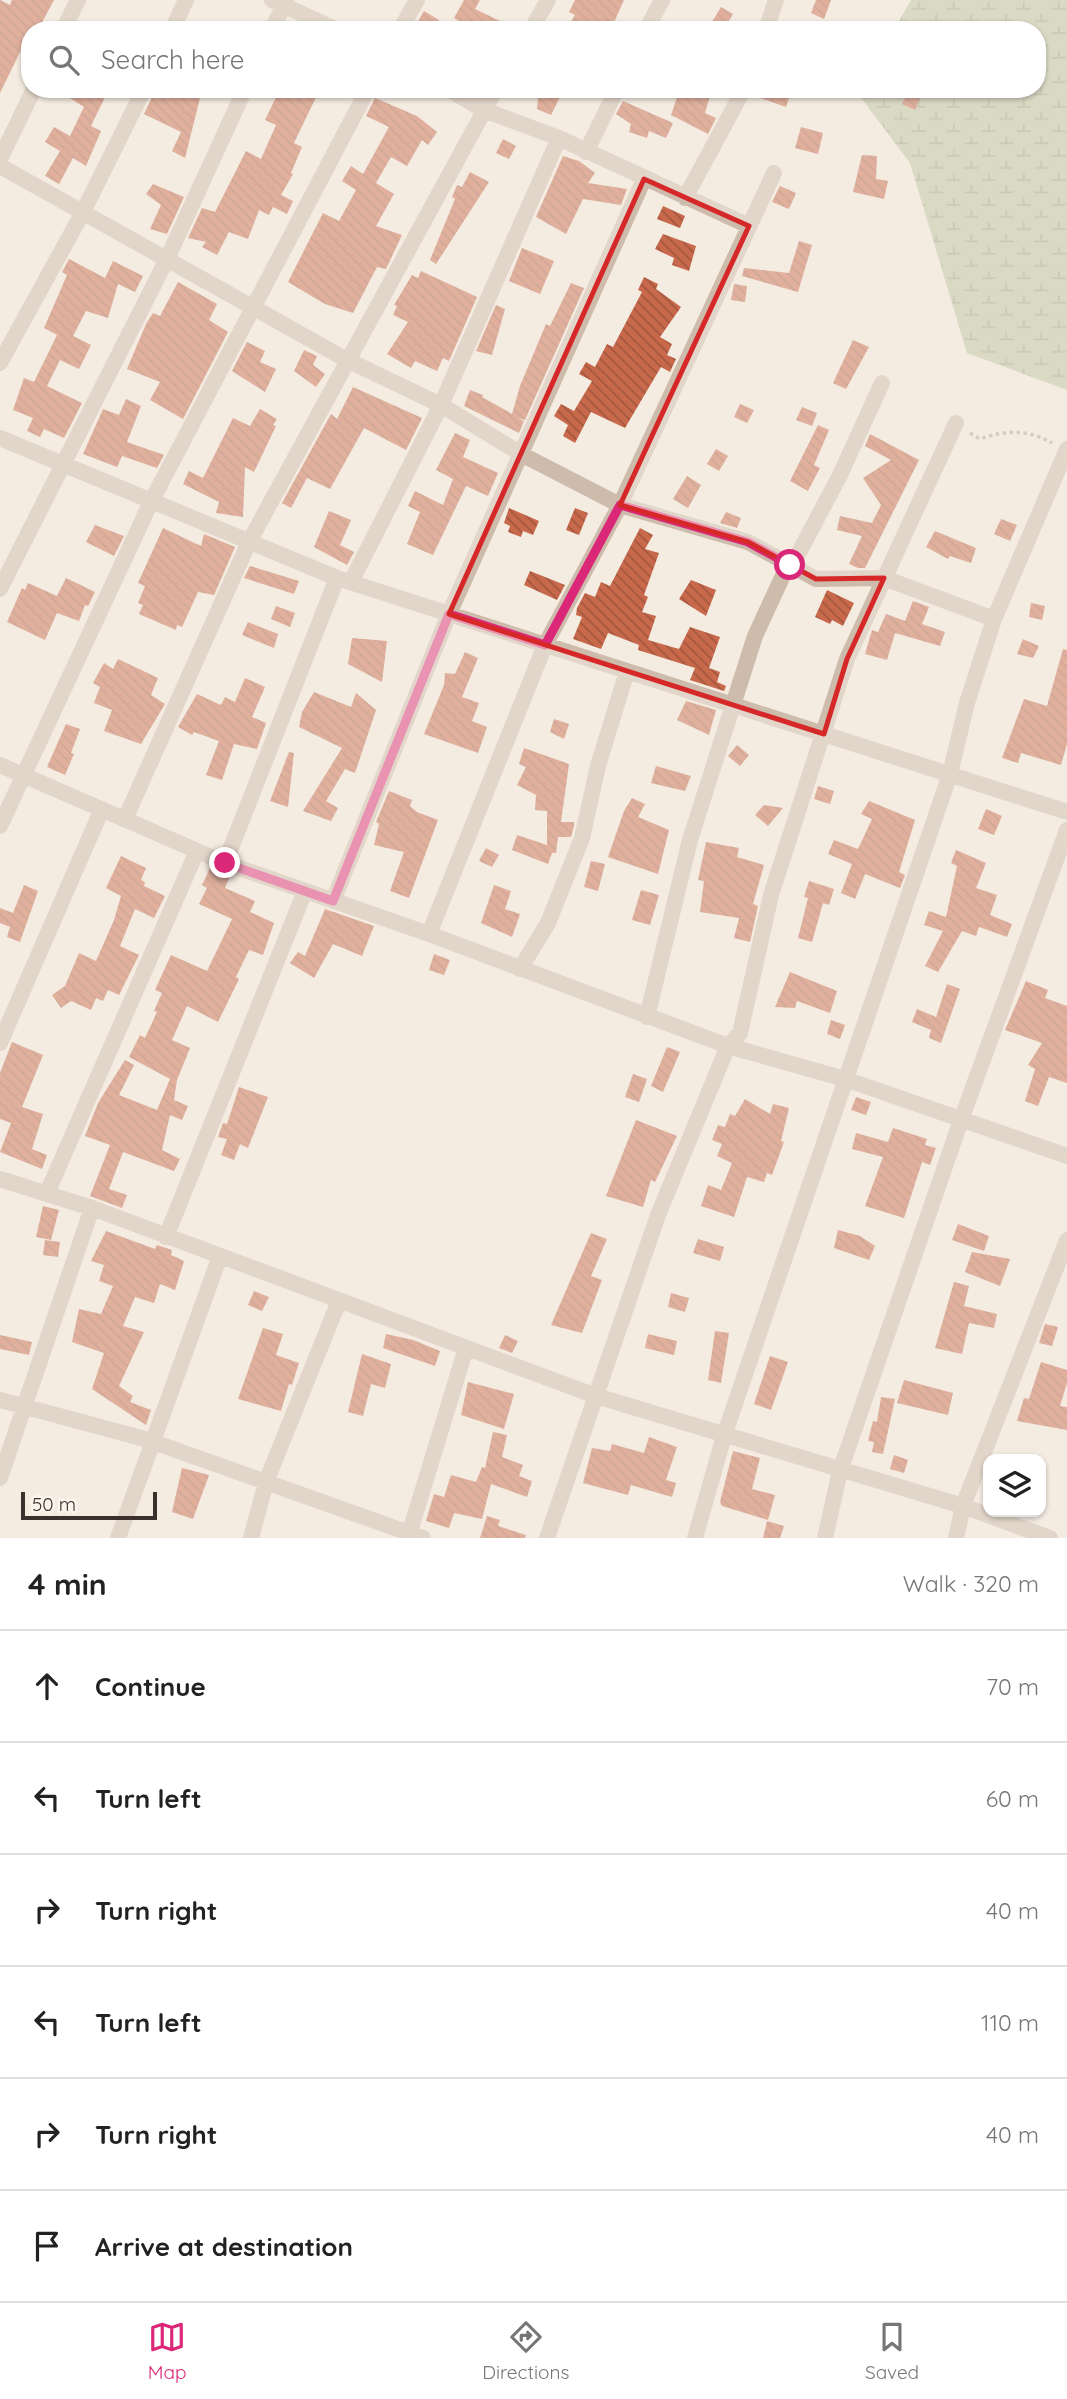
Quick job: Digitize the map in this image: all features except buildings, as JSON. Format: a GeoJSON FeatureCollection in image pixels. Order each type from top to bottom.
{"type":"FeatureCollection","features":[{"type":"Feature","properties":{"kind":"street"},"geometry":{"type":"LineString","coordinates":[[68,21],[78,0]]}},
{"type":"Feature","properties":{"kind":"street"},"geometry":{"type":"LineString","coordinates":[[176,21],[187,0]]}},
{"type":"Feature","properties":{"kind":"street"},"geometry":{"type":"LineString","coordinates":[[405,21],[417,0]]}},
{"type":"Feature","properties":{"kind":"street"},"geometry":{"type":"LineString","coordinates":[[536,21],[548,0]]}},
{"type":"Feature","properties":{"kind":"street"},"geometry":{"type":"LineString","coordinates":[[651,21],[662,0]]}},
{"type":"Feature","properties":{"kind":"street"},"geometry":{"type":"LineString","coordinates":[[769,21],[776,0]]}},
{"type":"Feature","properties":{"kind":"street"},"geometry":{"type":"LineString","coordinates":[[275,21],[280,2],[319,21]]}},
{"type":"Feature","properties":{"kind":"street"},"geometry":{"type":"LineString","coordinates":[[0,159],[30,98]]}},
{"type":"Feature","properties":{"kind":"street"},"geometry":{"type":"LineString","coordinates":[[0,363],[83,212],[140,98]]}},
{"type":"Feature","properties":{"kind":"street"},"geometry":{"type":"LineString","coordinates":[[0,589],[167,259],[241,98]]}},
{"type":"Feature","properties":{"kind":"street"},"geometry":{"type":"LineString","coordinates":[[0,826],[151,502],[255,307],[307,199],[363,98]]}},
{"type":"Feature","properties":{"kind":"street"},"geometry":{"type":"LineString","coordinates":[[463,98],[484,110],[559,138],[749,226]]}},
{"type":"Feature","properties":{"kind":"street"},"geometry":{"type":"LineString","coordinates":[[125,820],[249,542],[491,98]]}},
{"type":"Feature","properties":{"kind":"street"},"geometry":{"type":"LineString","coordinates":[[586,152],[613,98]]}},
{"type":"Feature","properties":{"kind":"street"},"geometry":{"type":"LineString","coordinates":[[685,198],[739,98]]}},
{"type":"Feature","properties":{"kind":"street"},"geometry":{"type":"LineString","coordinates":[[225,863],[344,580],[441,405],[559,138]]}},
{"type":"Feature","properties":{"kind":"street"},"geometry":{"type":"LineString","coordinates":[[0,166],[347,360],[441,405],[523,455],[620,505],[748,542],[816,579],[884,578],[994,619]]}},
{"type":"Feature","properties":{"kind":"street"},"geometry":{"type":"LineString","coordinates":[[429,934],[545,645],[620,505],[774,173]]}},
{"type":"Feature","properties":{"kind":"street"},"geometry":{"type":"LineString","coordinates":[[333,901],[449,614],[523,455],[644,179]]}},
{"type":"Feature","properties":{"kind":"street"},"geometry":{"type":"LineString","coordinates":[[647,1017],[690,840],[755,636],[839,475],[882,383]]}},
{"type":"Feature","properties":{"kind":"street"},"geometry":{"type":"LineString","coordinates":[[547,1538],[658,1215],[727,1046],[740,1033],[772,895],[847,659],[956,423]]}},
{"type":"Feature","properties":{"kind":"street"},"geometry":{"type":"LineString","coordinates":[[0,438],[344,580],[1067,812]]}},
{"type":"Feature","properties":{"kind":"street"},"geometry":{"type":"LineString","coordinates":[[695,1538],[724,1436],[950,774],[967,703],[994,619],[1060,488],[1062,448]]}},
{"type":"Feature","properties":{"kind":"street"},"geometry":{"type":"LineString","coordinates":[[520,969],[548,923],[582,838],[598,766],[627,671]]}},
{"type":"Feature","properties":{"kind":"street"},"geometry":{"type":"LineString","coordinates":[[0,765],[225,863],[429,934],[727,1046],[845,1079],[1067,1156]]}},
{"type":"Feature","properties":{"kind":"street"},"geometry":{"type":"LineString","coordinates":[[0,1043],[102,809]]}},
{"type":"Feature","properties":{"kind":"street"},"geometry":{"type":"LineString","coordinates":[[825,1538],[840,1471],[961,1120],[1067,830]]}},
{"type":"Feature","properties":{"kind":"street"},"geometry":{"type":"LineString","coordinates":[[47,1193],[197,851]]}},
{"type":"Feature","properties":{"kind":"street"},"geometry":{"type":"LineString","coordinates":[[166,1237],[305,891]]}},
{"type":"Feature","properties":{"kind":"street"},"geometry":{"type":"LineString","coordinates":[[0,1179],[92,1208],[596,1396],[963,1506],[1050,1538]]}},
{"type":"Feature","properties":{"kind":"street"},"geometry":{"type":"LineString","coordinates":[[0,1478],[92,1208]]}},
{"type":"Feature","properties":{"kind":"street"},"geometry":{"type":"LineString","coordinates":[[956,1538],[963,1506],[1067,1241]]}},
{"type":"Feature","properties":{"kind":"street"},"geometry":{"type":"LineString","coordinates":[[118,1538],[220,1256]]}},
{"type":"Feature","properties":{"kind":"street"},"geometry":{"type":"LineString","coordinates":[[251,1538],[266,1482],[339,1301]]}},
{"type":"Feature","properties":{"kind":"street"},"geometry":{"type":"LineString","coordinates":[[0,1400],[153,1442],[414,1536],[466,1348]]}},
{"type":"Feature","properties":{"kind":"path"},"geometry":{"type":"LineString","coordinates":[[956,423],[980,439],[1007,431],[1030,434],[1062,448]]}},
{"type":"Feature","properties":{"kind":"highlighted area"},"geometry":{"type":"Polygon","coordinates":[[[644,179],[749,226],[620,505],[748,542],[816,579],[884,578],[847,659],[824,734],[449,614],[644,179]]]}},
{"type":"Feature","properties":{"kind":"green space"},"geometry":{"type":"Polygon","coordinates":[[[911,0],[1067,0],[1067,390],[967,353],[910,163],[861,98],[1046,98],[1046,21],[899,21],[911,0]]]}},
{"type":"Feature","properties":{"kind":"route"},"geometry":{"type":"LineString","coordinates":[[225,863],[333,901],[449,614],[545,645],[620,505],[748,542],[790,565]]}}]}
